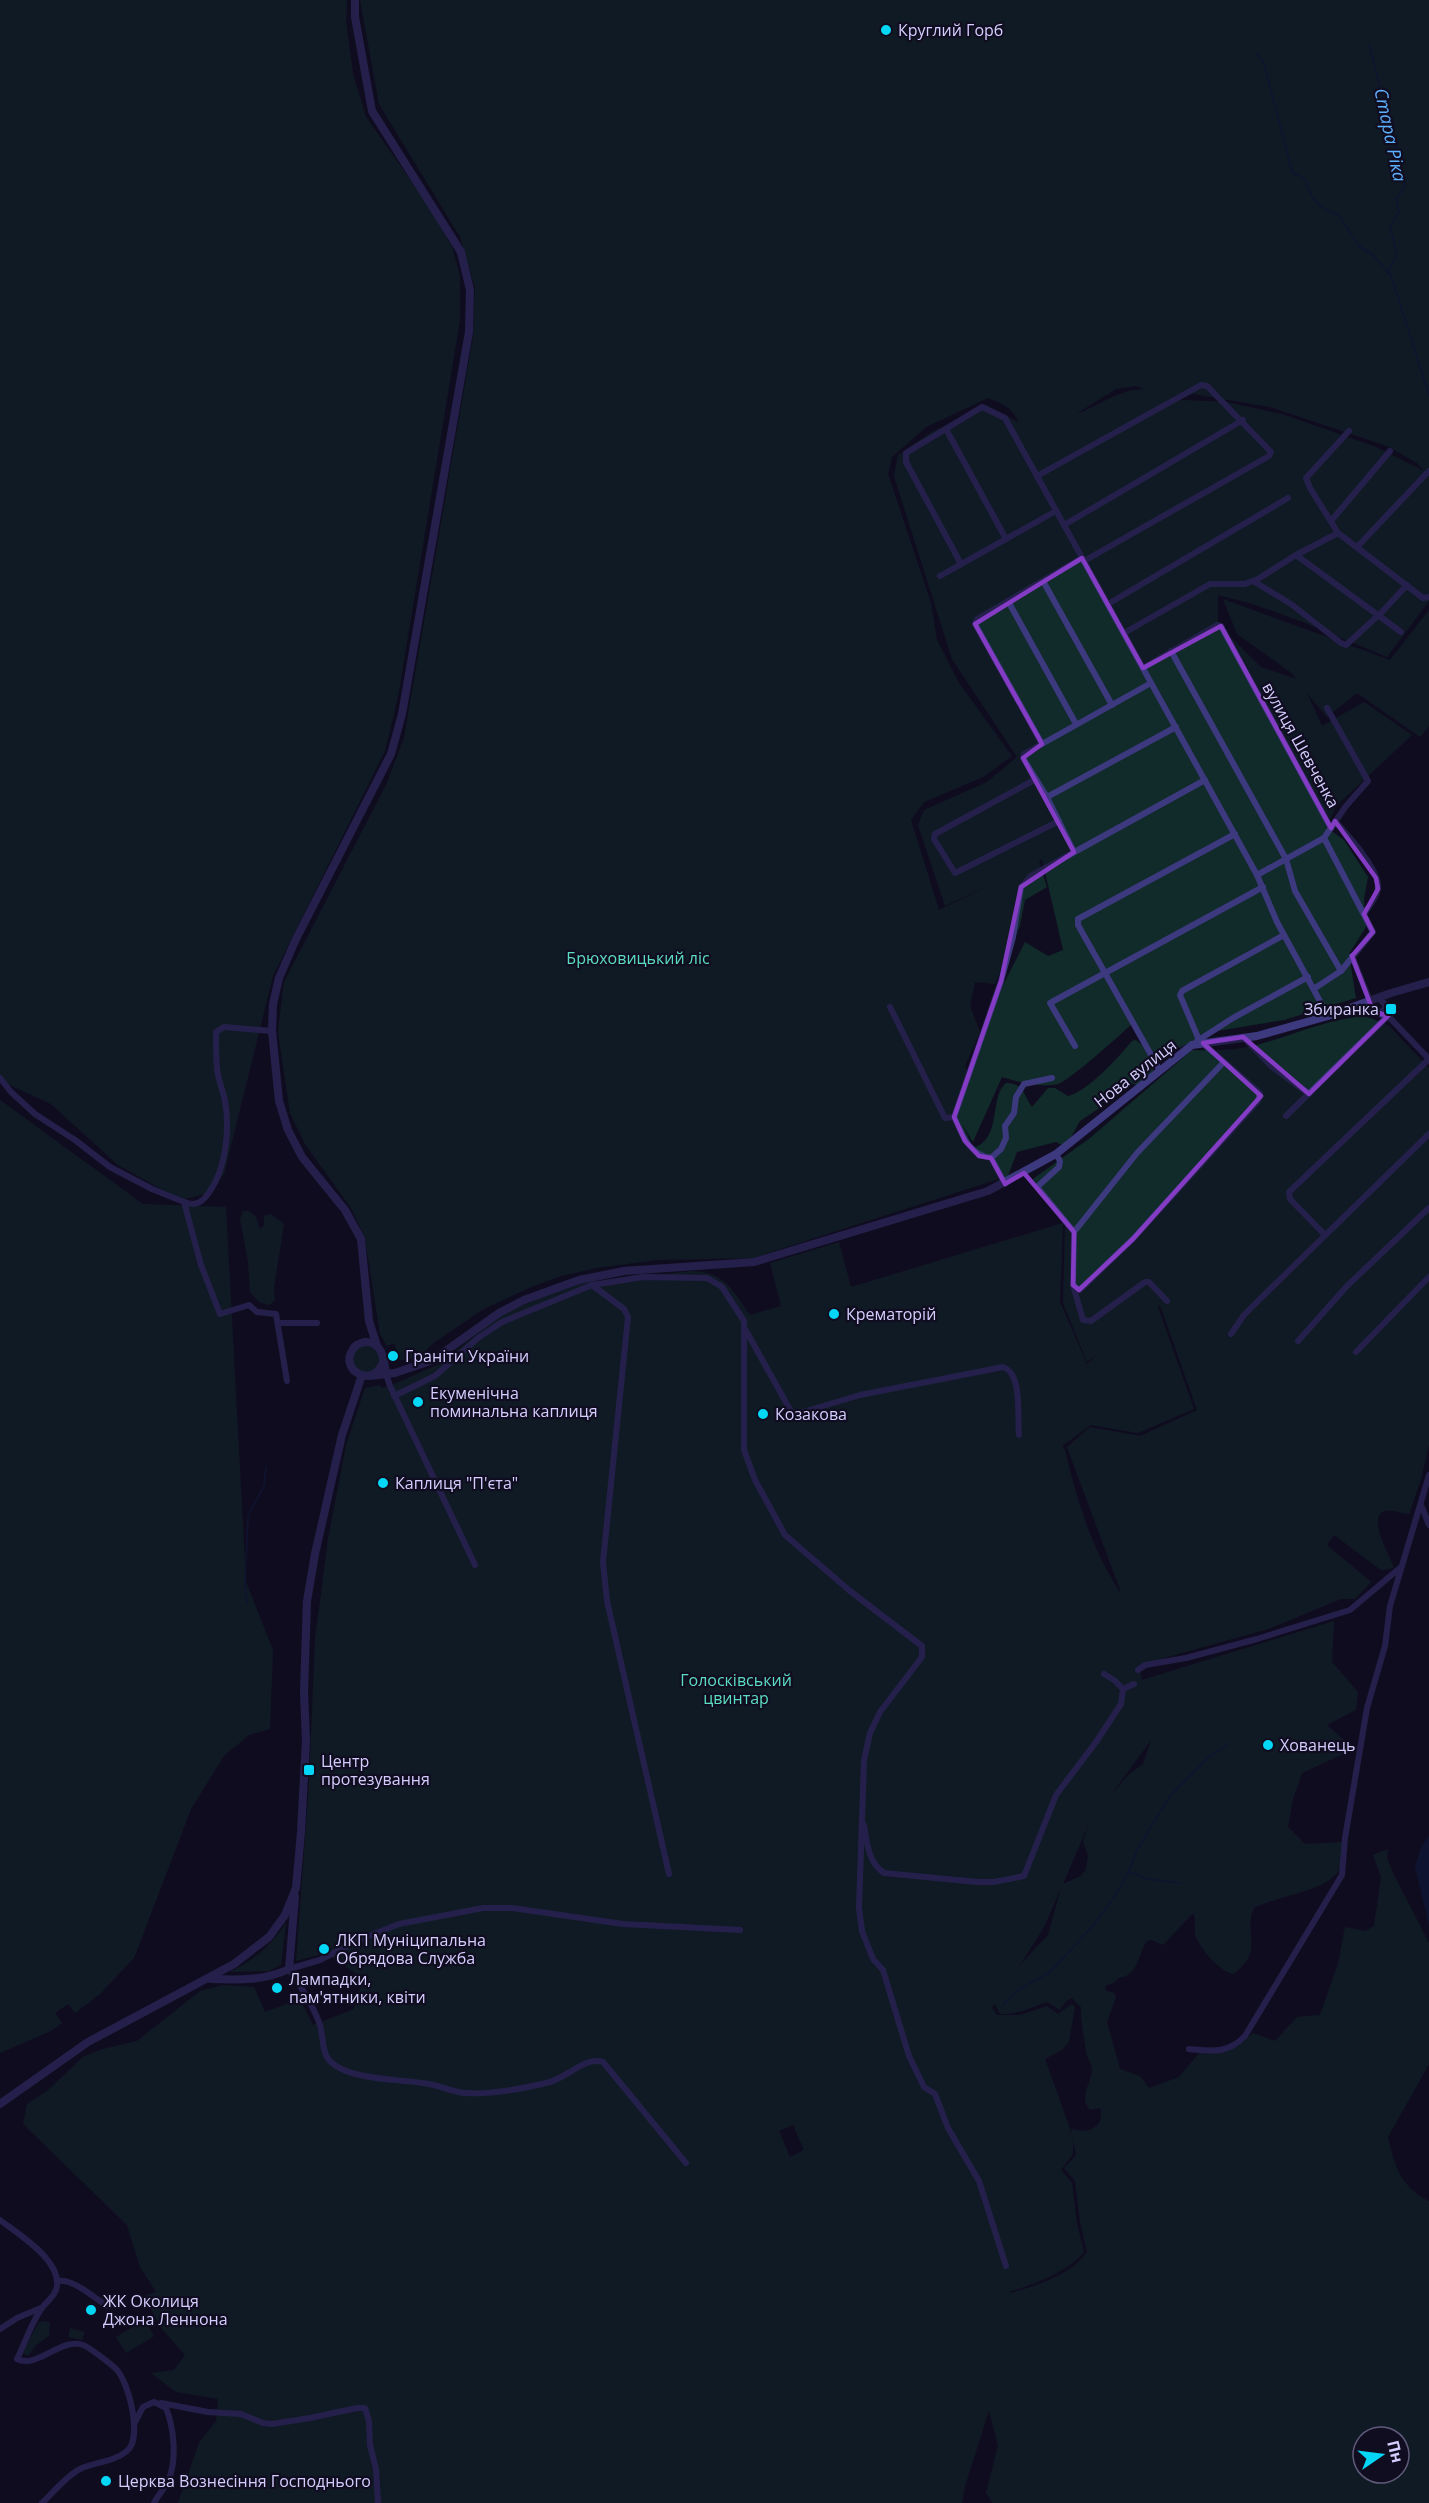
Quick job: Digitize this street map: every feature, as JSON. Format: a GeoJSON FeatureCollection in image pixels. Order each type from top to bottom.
{"type":"FeatureCollection","features":[{"type":"Feature","properties":{"kind":"street"},"geometry":{"type":"LineString","coordinates":[[355,0],[355,17],[372,111],[461,252],[470,290],[469,332],[402,714],[392,754],[296,939],[279,978],[273,1004],[272,1031],[279,1101],[288,1130],[302,1157],[345,1210],[361,1239],[369,1321],[384,1360],[386,1374],[394,1396],[475,1565]]}},
{"type":"Feature","properties":{"kind":"street"},"geometry":{"type":"LineString","coordinates":[[1036,476],[1201,385],[1207,386],[1243,420],[1271,452],[1269,456],[977,619],[975,624],[1042,744]]}},
{"type":"Feature","properties":{"kind":"street"},"geometry":{"type":"LineString","coordinates":[[961,564],[906,462],[906,453],[982,408],[1005,418],[1235,834],[1263,887],[1284,935],[1315,988],[1328,1016]]}},
{"type":"Feature","properties":{"kind":"street"},"geometry":{"type":"LineString","coordinates":[[1064,525],[1243,420]]}},
{"type":"Feature","properties":{"kind":"street"},"geometry":{"type":"LineString","coordinates":[[946,429],[1006,539]]}},
{"type":"Feature","properties":{"kind":"street"},"geometry":{"type":"LineString","coordinates":[[1349,431],[1306,478],[1310,488],[1338,533],[1423,598],[1429,597]]}},
{"type":"Feature","properties":{"kind":"street"},"geometry":{"type":"LineString","coordinates":[[1331,521],[1390,451]]}},
{"type":"Feature","properties":{"kind":"street"},"geometry":{"type":"LineString","coordinates":[[1357,547],[1429,471]]}},
{"type":"Feature","properties":{"kind":"street"},"geometry":{"type":"LineString","coordinates":[[1108,604],[1288,498]]}},
{"type":"Feature","properties":{"kind":"street"},"geometry":{"type":"LineString","coordinates":[[940,576],[1056,511]]}},
{"type":"Feature","properties":{"kind":"street"},"geometry":{"type":"LineString","coordinates":[[1124,633],[1210,584],[1245,584],[1254,581],[1338,533]]}},
{"type":"Feature","properties":{"kind":"street"},"geometry":{"type":"LineString","coordinates":[[1296,555],[1401,632]]}},
{"type":"Feature","properties":{"kind":"street"},"geometry":{"type":"LineString","coordinates":[[1043,581],[1112,705]]}},
{"type":"Feature","properties":{"kind":"street"},"geometry":{"type":"LineString","coordinates":[[1254,581],[1291,604],[1346,645],[1407,585]]}},
{"type":"Feature","properties":{"kind":"street"},"geometry":{"type":"LineString","coordinates":[[1008,601],[1076,724]]}},
{"type":"Feature","properties":{"kind":"street","name":"вулиця Шевченка"},"geometry":{"type":"LineString","coordinates":[[1171,651],[1217,625],[1221,626],[1333,825],[1324,838]]}},
{"type":"Feature","properties":{"kind":"street"},"geometry":{"type":"LineString","coordinates":[[1143,668],[1171,651],[1286,859],[1295,891],[1341,971]]}},
{"type":"Feature","properties":{"kind":"street"},"geometry":{"type":"LineString","coordinates":[[1074,852],[1047,798],[1023,758],[1024,754],[1151,683]]}},
{"type":"Feature","properties":{"kind":"street"},"geometry":{"type":"LineString","coordinates":[[1327,708],[1368,782],[1333,825],[1371,867],[1376,878],[1378,889],[1364,914]]}},
{"type":"Feature","properties":{"kind":"street"},"geometry":{"type":"LineString","coordinates":[[1047,798],[1176,727]]}},
{"type":"Feature","properties":{"kind":"street"},"geometry":{"type":"LineString","coordinates":[[1036,779],[935,834],[934,839],[955,873],[1059,821]]}},
{"type":"Feature","properties":{"kind":"street"},"geometry":{"type":"LineString","coordinates":[[991,1158],[979,1156],[965,1141],[954,1117],[1001,981],[1013,937],[1021,887],[1031,876],[1205,780]]}},
{"type":"Feature","properties":{"kind":"street"},"geometry":{"type":"LineString","coordinates":[[1159,1070],[1078,925],[1078,919],[1235,834]]}},
{"type":"Feature","properties":{"kind":"street"},"geometry":{"type":"LineString","coordinates":[[1257,875],[1324,838],[1364,914],[1373,932],[1341,971],[1315,988]]}},
{"type":"Feature","properties":{"kind":"street"},"geometry":{"type":"LineString","coordinates":[[1075,1046],[1050,1003],[1263,887]]}},
{"type":"Feature","properties":{"kind":"street"},"geometry":{"type":"LineString","coordinates":[[1073,1285],[1079,1290],[1083,1287],[1133,1239],[1258,1101],[1260,1093],[1198,1042],[1180,995],[1182,991],[1284,935]]}},
{"type":"Feature","properties":{"kind":"street"},"geometry":{"type":"LineString","coordinates":[[1324,1234],[1290,1199],[1289,1192],[1429,1059],[1388,1016],[1352,956]]}},
{"type":"Feature","properties":{"kind":"street"},"geometry":{"type":"LineString","coordinates":[[1198,1042],[1308,977]]}},
{"type":"Feature","properties":{"kind":"street","name":"Нова вулиця"},"geometry":{"type":"LineString","coordinates":[[365,1376],[395,1373],[434,1360],[499,1313],[524,1300],[579,1280],[624,1270],[753,1262],[988,1191],[1005,1184],[1056,1154],[1159,1070],[1198,1042],[1257,1036],[1378,1002],[1429,982]]}},
{"type":"Feature","properties":{"kind":"street"},"geometry":{"type":"LineString","coordinates":[[1378,1002],[1379,1013]]}},
{"type":"Feature","properties":{"kind":"street"},"geometry":{"type":"LineString","coordinates":[[1378,1002],[1379,1013]]}},
{"type":"Feature","properties":{"kind":"street"},"geometry":{"type":"LineString","coordinates":[[891,1007],[945,1118],[954,1117]]}},
{"type":"Feature","properties":{"kind":"street"},"geometry":{"type":"LineString","coordinates":[[1379,1013],[1388,1016]]}},
{"type":"Feature","properties":{"kind":"street"},"geometry":{"type":"LineString","coordinates":[[1286,1116],[1388,1016]]}},
{"type":"Feature","properties":{"kind":"street"},"geometry":{"type":"LineString","coordinates":[[0,1078],[11,1092],[35,1114],[75,1140],[110,1167],[152,1190],[192,1205],[199,1204],[213,1188],[221,1170],[226,1121],[225,1102],[217,1072],[216,1032],[224,1027],[272,1031]]}},
{"type":"Feature","properties":{"kind":"street"},"geometry":{"type":"LineString","coordinates":[[1243,1037],[1271,1066],[1309,1094]]}},
{"type":"Feature","properties":{"kind":"street"},"geometry":{"type":"LineString","coordinates":[[1167,1301],[1149,1282],[1145,1282],[1112,1307],[1086,1322],[1080,1316],[1073,1285],[1074,1232],[1137,1153],[1223,1063]]}},
{"type":"Feature","properties":{"kind":"street"},"geometry":{"type":"LineString","coordinates":[[991,1158],[1001,1149],[1006,1138],[1005,1126],[1014,1113],[1016,1097],[1024,1084],[1052,1078]]}},
{"type":"Feature","properties":{"kind":"street"},"geometry":{"type":"LineString","coordinates":[[1231,1334],[1244,1315],[1324,1234],[1429,1134]]}},
{"type":"Feature","properties":{"kind":"street"},"geometry":{"type":"LineString","coordinates":[[1056,1154],[1060,1161],[1059,1167],[1037,1187],[1074,1232]]}},
{"type":"Feature","properties":{"kind":"street"},"geometry":{"type":"LineString","coordinates":[[991,1158],[1005,1184]]}},
{"type":"Feature","properties":{"kind":"street"},"geometry":{"type":"LineString","coordinates":[[184,1202],[201,1265],[220,1314],[249,1305],[257,1312],[276,1314],[287,1381]]}},
{"type":"Feature","properties":{"kind":"street"},"geometry":{"type":"LineString","coordinates":[[1298,1341],[1355,1279],[1429,1208]]}},
{"type":"Feature","properties":{"kind":"street"},"geometry":{"type":"LineString","coordinates":[[394,1396],[435,1376],[478,1338],[502,1322],[592,1285],[643,1277],[707,1278],[722,1287],[741,1316],[744,1326],[793,1415],[860,1395],[1003,1366],[1012,1371],[1017,1383],[1019,1435]]}},
{"type":"Feature","properties":{"kind":"street"},"geometry":{"type":"LineString","coordinates":[[1356,1352],[1429,1277]]}},
{"type":"Feature","properties":{"kind":"street"},"geometry":{"type":"LineString","coordinates":[[592,1285],[624,1309],[628,1317],[603,1562],[607,1601],[669,1874]]}},
{"type":"Feature","properties":{"kind":"street"},"geometry":{"type":"LineString","coordinates":[[369,1321],[367,1332],[352,1349],[349,1360],[354,1371],[365,1376],[379,1371],[384,1360]]}},
{"type":"Feature","properties":{"kind":"street"},"geometry":{"type":"LineString","coordinates":[[279,1323],[317,1323]]}},
{"type":"Feature","properties":{"kind":"street"},"geometry":{"type":"LineString","coordinates":[[744,1326],[744,1450],[755,1480],[785,1535],[893,1626],[918,1642],[923,1651],[922,1656],[880,1712],[870,1733],[864,1760],[858,1898],[862,1931],[873,1959],[883,1970],[909,2056],[918,2077],[924,2087],[935,2094],[948,2128],[980,2181],[1006,2266]]}},
{"type":"Feature","properties":{"kind":"street"},"geometry":{"type":"LineString","coordinates":[[356,1345],[367,1342],[377,1346]]}},
{"type":"Feature","properties":{"kind":"street"},"geometry":{"type":"LineString","coordinates":[[365,1376],[342,1435],[315,1554],[307,1601],[304,1692],[306,1741],[289,1969],[314,2010],[321,2027],[327,2058],[335,2064],[374,2078],[429,2084],[451,2091],[472,2093],[552,2082],[595,2059],[603,2062],[686,2163]]}},
{"type":"Feature","properties":{"kind":"street"},"geometry":{"type":"LineString","coordinates":[[1189,2049],[1222,2052],[1237,2045],[1245,2036],[1342,1875],[1345,1838],[1367,1708],[1385,1646],[1390,1606],[1422,1506],[1429,1475]]}},
{"type":"Feature","properties":{"kind":"street"},"geometry":{"type":"LineString","coordinates":[[1422,1506],[1429,1525]]}},
{"type":"Feature","properties":{"kind":"street"},"geometry":{"type":"LineString","coordinates":[[1138,1670],[1145,1665],[1186,1658],[1257,1640],[1350,1610],[1402,1567]]}},
{"type":"Feature","properties":{"kind":"street"},"geometry":{"type":"LineString","coordinates":[[862,1810],[867,1847],[872,1860],[884,1873],[977,1882],[994,1882],[1024,1876],[1056,1795],[1121,1704],[1123,1689],[1104,1674]]}},
{"type":"Feature","properties":{"kind":"street"},"geometry":{"type":"LineString","coordinates":[[1123,1689],[1134,1684]]}},
{"type":"Feature","properties":{"kind":"street"},"geometry":{"type":"LineString","coordinates":[[0,2104],[88,2042],[209,1978],[255,1950],[269,1937],[285,1915],[296,1888]]}},
{"type":"Feature","properties":{"kind":"street"},"geometry":{"type":"LineString","coordinates":[[209,1978],[255,1980],[274,1976],[320,1960],[361,1939],[399,1924],[483,1908],[512,1908],[616,1923],[740,1930]]}},
{"type":"Feature","properties":{"kind":"street"},"geometry":{"type":"LineString","coordinates":[[0,2220],[41,2251],[52,2267],[57,2282],[53,2297],[42,2308],[17,2359],[21,2361],[42,2356],[72,2344],[83,2345],[116,2369],[126,2388],[135,2422],[134,2440],[128,2451],[79,2470],[42,2503]]}},
{"type":"Feature","properties":{"kind":"street"},"geometry":{"type":"LineString","coordinates":[[57,2282],[63,2280],[70,2283],[107,2306]]}},
{"type":"Feature","properties":{"kind":"street"},"geometry":{"type":"LineString","coordinates":[[0,2329],[17,2318],[42,2308]]}},
{"type":"Feature","properties":{"kind":"street"},"geometry":{"type":"LineString","coordinates":[[135,2422],[148,2403],[161,2403],[208,2412],[241,2414],[262,2423],[272,2424],[365,2408],[376,2469],[378,2503]]}},
{"type":"Feature","properties":{"kind":"street"},"geometry":{"type":"LineString","coordinates":[[154,2503],[169,2479],[174,2451],[170,2417],[161,2403]]}},
{"type":"Feature","properties":{"kind":"highlighted area"},"geometry":{"type":"Polygon","coordinates":[[[1082,558],[1143,668],[1221,626],[1331,828],[1335,821],[1376,878],[1378,889],[1364,914],[1373,932],[1352,956],[1373,1011],[1388,1016],[1309,1094],[1243,1037],[1203,1043],[1261,1096],[1133,1239],[1079,1290],[1073,1285],[1074,1232],[1024,1173],[1005,1184],[991,1158],[979,1156],[965,1141],[954,1117],[1001,981],[1021,887],[1074,852],[1023,758],[1042,744],[975,624],[1082,558]]]}},
{"type":"Feature","properties":{"kind":"green space"},"geometry":{"type":"Polygon","coordinates":[[[0,0],[347,0],[346,20],[353,74],[366,117],[426,202],[452,247],[460,276],[460,320],[398,697],[385,751],[273,976],[224,1174],[209,1193],[185,1199],[168,1193],[118,1165],[51,1104],[3,1082],[0,1078],[0,0]]]}},
{"type":"Feature","properties":{"kind":"green space","name":"Брюховицький ліс"},"geometry":{"type":"Polygon","coordinates":[[[360,0],[1429,0],[1429,601],[1387,657],[1303,622],[1253,604],[1218,595],[1218,625],[1261,667],[1296,679],[1293,674],[1237,634],[1223,599],[1390,660],[1429,610],[1429,726],[1420,737],[1357,693],[1327,717],[1307,693],[1322,726],[1364,702],[1412,735],[1337,805],[1326,827],[1344,840],[1368,877],[1364,899],[1366,927],[1349,954],[1356,998],[1284,1020],[1217,1031],[1156,1058],[1132,1024],[1084,1066],[1058,1084],[1037,1085],[1002,1077],[973,1142],[962,1124],[972,1145],[976,1147],[989,1134],[998,1097],[1006,1083],[1017,1085],[1032,1107],[1048,1088],[1055,1088],[1068,1096],[1076,1093],[1102,1073],[1132,1041],[1136,1040],[1142,1045],[1154,1066],[1153,1072],[1137,1085],[1129,1082],[1110,1092],[1098,1109],[1080,1121],[1070,1139],[1062,1145],[1056,1142],[1017,1152],[1008,1176],[753,1258],[656,1260],[597,1268],[561,1276],[482,1310],[432,1344],[420,1357],[400,1360],[394,1343],[387,1346],[380,1334],[365,1238],[351,1208],[305,1144],[290,1113],[278,1032],[284,982],[386,785],[404,738],[473,337],[475,288],[460,237],[379,104],[360,0]],[[1136,386],[1116,389],[1076,414],[1120,394],[1147,390],[1136,386]],[[1193,394],[1171,397],[1183,400],[1227,402],[1285,415],[1376,447],[1424,471],[1417,463],[1387,446],[1270,407],[1193,394]],[[988,398],[926,427],[892,457],[888,474],[931,603],[937,640],[959,683],[1012,756],[983,777],[924,802],[911,820],[939,910],[995,883],[945,906],[918,825],[924,810],[987,782],[1017,757],[952,659],[894,476],[898,455],[930,433],[986,405],[1018,422],[1010,410],[988,398]],[[1042,859],[1039,861],[1047,887],[1025,900],[1020,926],[995,984],[975,982],[970,1006],[980,1032],[965,1066],[970,1075],[996,999],[1025,942],[1048,956],[1063,950],[1042,859]]]}},
{"type":"Feature","properties":{"kind":"green space","name":"Голосківський цвинтар"},"geometry":{"type":"Polygon","coordinates":[[[1365,1016],[1388,1025],[1429,1068],[1429,1445],[1421,1479],[1409,1514],[1385,1511],[1380,1514],[1378,1520],[1381,1537],[1394,1568],[1381,1570],[1334,1535],[1327,1545],[1371,1582],[1355,1599],[1341,1599],[1268,1629],[1139,1665],[1142,1680],[1334,1621],[1332,1662],[1358,1692],[1356,1710],[1327,1725],[1354,1749],[1302,1773],[1293,1799],[1288,1827],[1305,1844],[1342,1842],[1341,1864],[1333,1877],[1324,1883],[1254,1908],[1251,1921],[1250,1954],[1234,1974],[1224,1970],[1212,1960],[1198,1942],[1193,1913],[1163,1945],[1152,1940],[1147,1941],[1134,1969],[1105,1986],[1107,1991],[1114,1993],[1116,1997],[1107,2022],[1120,2069],[1140,2076],[1149,2088],[1179,2077],[1200,2052],[1237,2047],[1253,2033],[1275,2041],[1297,2017],[1320,2015],[1338,1964],[1345,1927],[1366,1931],[1374,1926],[1381,1877],[1373,1855],[1388,1849],[1387,1858],[1392,1871],[1429,1943],[1429,2064],[1388,2137],[1396,2166],[1405,2182],[1429,2201],[1429,2503],[993,2503],[986,2493],[998,2446],[989,2411],[965,2486],[962,2503],[178,2503],[199,2443],[216,2421],[218,2399],[176,2392],[151,2373],[174,2370],[185,2355],[162,2329],[144,2296],[156,2292],[140,2267],[127,2225],[23,2124],[27,2104],[47,2091],[83,2057],[99,2050],[137,2041],[200,1991],[223,1985],[254,1987],[265,2012],[300,1999],[313,2025],[354,2009],[363,1978],[326,1953],[296,1961],[309,1785],[315,1639],[328,1539],[346,1445],[365,1388],[390,1386],[439,1364],[501,1315],[542,1297],[583,1283],[693,1271],[704,1273],[714,1275],[727,1284],[750,1315],[781,1306],[770,1263],[839,1242],[851,1287],[1063,1223],[1060,1302],[1087,1364],[1097,1355],[1087,1362],[1063,1303],[1065,1223],[1030,1181],[1090,1138],[1192,1050],[1249,1047],[1324,1024],[1365,1016]],[[1160,1305],[1158,1307],[1194,1409],[1138,1433],[1091,1425],[1062,1446],[1080,1507],[1094,1543],[1122,1595],[1067,1447],[1090,1427],[1140,1436],[1197,1410],[1160,1305]],[[1151,1740],[1110,1796],[1128,1775],[1143,1764],[1151,1740]],[[1089,1823],[1063,1884],[1081,1876],[1086,1869],[1088,1856],[1083,1841],[1089,1823]],[[1061,1888],[1044,1927],[1020,1965],[1048,1935],[1061,1888]],[[1072,1998],[1066,2001],[1060,2010],[1047,2002],[1007,2014],[1000,2014],[995,2004],[992,2008],[997,2015],[1020,2015],[1047,2006],[1058,2014],[1072,2004],[1075,2007],[1069,2042],[1062,2050],[1045,2059],[1072,2135],[1071,2128],[1083,2131],[1093,2128],[1100,2121],[1101,2115],[1100,2108],[1090,2110],[1085,2100],[1092,2069],[1087,2055],[1081,2007],[1072,1998]],[[793,2125],[779,2131],[790,2157],[804,2150],[793,2125]],[[1073,2139],[1073,2154],[1061,2170],[1072,2183],[1077,2224],[1084,2252],[1060,2271],[1010,2291],[1010,2293],[1042,2283],[1062,2273],[1072,2267],[1087,2252],[1080,2222],[1075,2181],[1064,2168],[1076,2155],[1073,2139]]]}},
{"type":"Feature","properties":{"kind":"green space"},"geometry":{"type":"Polygon","coordinates":[[[0,1100],[143,1204],[226,1207],[246,1582],[273,1650],[270,1729],[249,1735],[224,1756],[191,1809],[134,1958],[99,1995],[75,2013],[68,2004],[55,2013],[62,2023],[51,2031],[0,2053],[0,1100]]]}},
{"type":"Feature","properties":{"kind":"green space"},"geometry":{"type":"Polygon","coordinates":[[[243,1211],[249,1211],[256,1217],[260,1229],[264,1225],[264,1216],[271,1214],[284,1224],[274,1287],[275,1301],[268,1305],[259,1302],[250,1292],[248,1261],[240,1219],[243,1211]]]}},
{"type":"Feature","properties":{"kind":"green space"},"geometry":{"type":"Polygon","coordinates":[[[361,1343],[381,1350],[379,1371],[358,1374],[350,1355],[361,1343]]]}},
{"type":"Feature","properties":{"kind":"green space"},"geometry":{"type":"Polygon","coordinates":[[[286,1923],[281,1965],[269,1971],[229,1972],[261,1952],[286,1923]]]}},
{"type":"Feature","properties":{"kind":"green space"},"geometry":{"type":"Polygon","coordinates":[[[145,2320],[154,2336],[126,2353],[116,2337],[145,2320]]]}},
{"type":"Feature","properties":{"kind":"green space"},"geometry":{"type":"Polygon","coordinates":[[[39,2322],[50,2323],[49,2336],[36,2345],[28,2356],[22,2353],[39,2322]]]}},
{"type":"Feature","properties":{"kind":"green space"},"geometry":{"type":"Polygon","coordinates":[[[70,2328],[85,2332],[82,2340],[68,2337],[70,2328]]]}},
{"type":"Feature","properties":{"kind":"water"},"geometry":{"type":"Polygon","coordinates":[[[1429,1836],[1429,1925],[1415,1867],[1421,1847],[1429,1836]]]}},
{"type":"Feature","properties":{"kind":"waterway","name":"Стара Ріка"},"geometry":{"type":"LineString","coordinates":[[1369,43],[1405,186],[1396,200],[1399,212],[1390,226],[1397,255],[1389,269],[1429,395]]}},
{"type":"Feature","properties":{"kind":"waterway"},"geometry":{"type":"LineString","coordinates":[[1256,53],[1264,63],[1292,172],[1306,180],[1317,203],[1339,215],[1359,246],[1373,255],[1389,274]]}},
{"type":"Feature","properties":{"kind":"waterway"},"geometry":{"type":"LineString","coordinates":[[247,1604],[245,1586],[248,1516],[264,1486],[266,1467]]}},
{"type":"Feature","properties":{"kind":"waterway"},"geometry":{"type":"LineString","coordinates":[[1003,2005],[1016,1991],[1050,1972],[1092,1927],[1115,1896],[1129,1871],[1137,1850],[1170,1796],[1208,1758],[1230,1743]]}},
{"type":"Feature","properties":{"kind":"waterway"},"geometry":{"type":"LineString","coordinates":[[1130,1872],[1147,1879],[1181,1883]]}},
{"type":"Feature","properties":{"kind":"place","name":"Круглий Горб"},"geometry":{"type":"Point","coordinates":[886,30]}},
{"type":"Feature","properties":{"kind":"place","name":"Збиранка"},"geometry":{"type":"Point","coordinates":[1391,1009]}},
{"type":"Feature","properties":{"kind":"place","name":"Крематорій"},"geometry":{"type":"Point","coordinates":[834,1314]}},
{"type":"Feature","properties":{"kind":"place","name":"Граніти України"},"geometry":{"type":"Point","coordinates":[393,1356]}},
{"type":"Feature","properties":{"kind":"place","name":"Екуменічна поминальна каплиця"},"geometry":{"type":"Point","coordinates":[418,1402]}},
{"type":"Feature","properties":{"kind":"place","name":"Козакова"},"geometry":{"type":"Point","coordinates":[763,1414]}},
{"type":"Feature","properties":{"kind":"place","name":"Каплиця \"П'єта\""},"geometry":{"type":"Point","coordinates":[383,1483]}},
{"type":"Feature","properties":{"kind":"place","name":"Хованець"},"geometry":{"type":"Point","coordinates":[1268,1745]}},
{"type":"Feature","properties":{"kind":"place","name":"Центр протезування"},"geometry":{"type":"Point","coordinates":[309,1770]}},
{"type":"Feature","properties":{"kind":"place","name":"ЛКП Муніципальна Обрядова Служба"},"geometry":{"type":"Point","coordinates":[324,1949]}},
{"type":"Feature","properties":{"kind":"place","name":"Лампадки, пам'ятники, квіти"},"geometry":{"type":"Point","coordinates":[277,1988]}},
{"type":"Feature","properties":{"kind":"place","name":"ЖК Околиця Джона Леннона"},"geometry":{"type":"Point","coordinates":[91,2310]}},
{"type":"Feature","properties":{"kind":"place","name":"Церква Вознесіння Господнього"},"geometry":{"type":"Point","coordinates":[106,2481]}}]}
